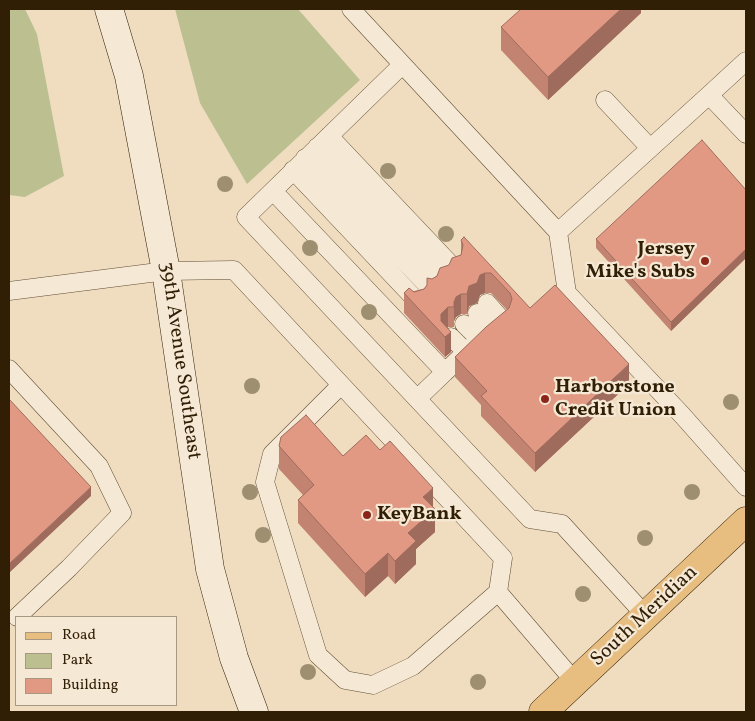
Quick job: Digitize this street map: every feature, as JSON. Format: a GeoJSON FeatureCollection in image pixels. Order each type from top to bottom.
{"type":"FeatureCollection","features":[{"type":"Feature","properties":{"kind":"main road","name":"39th Avenue Southeast"},"geometry":{"type":"LineString","coordinates":[[109,9],[129,76],[166,271],[210,570],[234,658],[254,712]]}},
{"type":"Feature","properties":{"kind":"main road","name":"South Meridian"},"geometry":{"type":"LineString","coordinates":[[543,712],[746,521]]}},
{"type":"Feature","properties":{"kind":"main road"},"geometry":{"type":"LineString","coordinates":[[568,712],[614,645]]}},
{"type":"Feature","properties":{"kind":"lane"},"geometry":{"type":"LineString","coordinates":[[350,9],[558,232],[567,293],[682,415],[746,487]]}},
{"type":"Feature","properties":{"kind":"lane"},"geometry":{"type":"LineString","coordinates":[[558,232],[746,61]]}},
{"type":"Feature","properties":{"kind":"lane"},"geometry":{"type":"LineString","coordinates":[[402,65],[246,216],[530,520],[562,524],[646,616]]}},
{"type":"Feature","properties":{"kind":"lane"},"geometry":{"type":"LineString","coordinates":[[709,95],[746,134]]}},
{"type":"Feature","properties":{"kind":"lane"},"geometry":{"type":"LineString","coordinates":[[605,100],[650,148]]}},
{"type":"Feature","properties":{"kind":"lane"},"geometry":{"type":"LineString","coordinates":[[311,153],[442,278],[311,153]]}},
{"type":"Feature","properties":{"kind":"lane"},"geometry":{"type":"LineString","coordinates":[[311,153],[417,300]]}},
{"type":"Feature","properties":{"kind":"lane"},"geometry":{"type":"LineString","coordinates":[[273,191],[445,372]]}},
{"type":"Feature","properties":{"kind":"lane"},"geometry":{"type":"LineString","coordinates":[[9,291],[166,271],[234,270],[503,558],[498,592],[414,666],[373,685],[344,680],[318,655],[265,482],[272,454],[341,385]]}},
{"type":"Feature","properties":{"kind":"lane"},"geometry":{"type":"LineString","coordinates":[[417,399],[502,320],[476,314],[485,334]]}},
{"type":"Feature","properties":{"kind":"lane"},"geometry":{"type":"LineString","coordinates":[[451,337],[466,352]]}},
{"type":"Feature","properties":{"kind":"lane"},"geometry":{"type":"LineString","coordinates":[[9,369],[99,466],[122,513],[69,568],[17,616]]}},
{"type":"Feature","properties":{"kind":"lane"},"geometry":{"type":"LineString","coordinates":[[498,592],[575,682]]}},
{"type":"Feature","properties":{"kind":"green space"},"geometry":{"type":"Polygon","coordinates":[[[9,9],[25,9],[37,34],[64,176],[25,197],[9,195],[9,9]]]}},
{"type":"Feature","properties":{"kind":"green space"},"geometry":{"type":"Polygon","coordinates":[[[175,9],[298,9],[360,80],[247,184],[200,103],[175,9]]]}},
{"type":"Feature","properties":{"kind":"building"},"geometry":{"type":"Polygon","coordinates":[[[521,9],[621,9],[548,77],[501,27],[521,9]]]}},
{"type":"Feature","properties":{"kind":"building"},"geometry":{"type":"Polygon","coordinates":[[[702,140],[746,190],[746,249],[671,322],[596,239],[702,140]]]}},
{"type":"Feature","properties":{"kind":"building","name":"Harborstone Credit Union"},"geometry":{"type":"Polygon","coordinates":[[[464,237],[530,308],[555,285],[629,364],[535,453],[481,396],[487,391],[455,357],[509,308],[512,299],[510,293],[491,273],[480,275],[477,283],[469,286],[467,294],[461,294],[456,297],[454,307],[448,307],[441,314],[441,321],[451,332],[445,337],[404,293],[409,288],[414,292],[424,289],[427,285],[427,278],[432,279],[437,276],[440,268],[449,265],[452,258],[461,255],[463,245],[461,240],[464,237]]]}},
{"type":"Feature","properties":{"kind":"building"},"geometry":{"type":"Polygon","coordinates":[[[9,399],[91,487],[9,564],[9,399]]]}},
{"type":"Feature","properties":{"kind":"building","name":"KeyBank"},"geometry":{"type":"Polygon","coordinates":[[[306,415],[343,456],[366,435],[380,450],[390,441],[433,488],[423,497],[435,509],[408,533],[416,541],[395,561],[388,553],[365,574],[298,500],[314,485],[279,446],[281,437],[306,415]]]}},
{"type":"Feature","properties":{"kind":"place","name":"Jersey Mike's Subs"},"geometry":{"type":"Point","coordinates":[705,261]}},
{"type":"Feature","properties":{"kind":"place","name":"Harborstone Credit Union"},"geometry":{"type":"Point","coordinates":[545,399]}},
{"type":"Feature","properties":{"kind":"place","name":"KeyBank"},"geometry":{"type":"Point","coordinates":[367,515]}}]}
